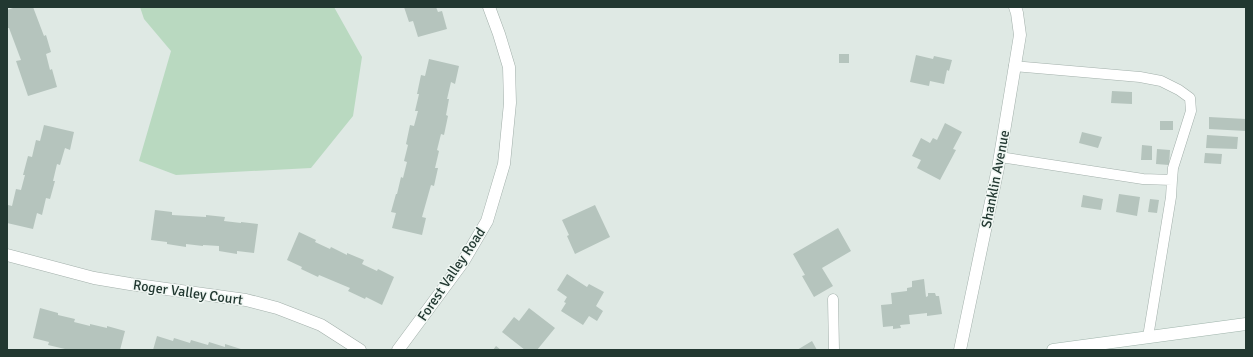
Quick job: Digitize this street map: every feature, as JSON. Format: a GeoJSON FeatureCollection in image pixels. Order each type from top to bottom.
{"type":"FeatureCollection","features":[{"type":"Feature","properties":{"kind":"street","name":"Forest Valley Road"},"geometry":{"type":"LineString","coordinates":[[398,350],[463,262],[487,222],[504,164],[510,103],[509,67],[500,34],[489,7]]}},
{"type":"Feature","properties":{"kind":"street","name":"Shanklin Avenue"},"geometry":{"type":"LineString","coordinates":[[960,350],[1000,157],[1020,35],[1015,7]]}},
{"type":"Feature","properties":{"kind":"street","name":"Roger Valley Court"},"geometry":{"type":"LineString","coordinates":[[7,255],[94,278],[246,300],[269,306],[321,325],[360,350]]}},
{"type":"Feature","properties":{"kind":"street"},"geometry":{"type":"LineString","coordinates":[[1053,350],[1099,347],[1148,337],[1246,324]]}},
{"type":"Feature","properties":{"kind":"lane"},"geometry":{"type":"LineString","coordinates":[[1014,66],[1140,77],[1161,81],[1179,90],[1190,98],[1191,111],[1173,168],[1171,197],[1148,337]]}},
{"type":"Feature","properties":{"kind":"lane"},"geometry":{"type":"LineString","coordinates":[[1000,157],[1143,179],[1172,180]]}},
{"type":"Feature","properties":{"kind":"lane"},"geometry":{"type":"LineString","coordinates":[[833,299],[834,350]]}},
{"type":"Feature","properties":{"kind":"green space"},"geometry":{"type":"Polygon","coordinates":[[[140,7],[334,7],[362,57],[353,116],[311,168],[176,175],[139,161],[171,51],[144,19],[140,7]]]}},
{"type":"Feature","properties":{"kind":"building"},"geometry":{"type":"Polygon","coordinates":[[[16,7],[33,7],[44,36],[46,35],[51,52],[46,54],[50,70],[52,69],[57,87],[28,96],[16,61],[21,60],[7,26],[7,10],[16,7]]]}},
{"type":"Feature","properties":{"kind":"building"},"geometry":{"type":"Polygon","coordinates":[[[404,7],[436,7],[438,12],[442,11],[447,29],[418,37],[413,21],[409,22],[404,7]]]}},
{"type":"Feature","properties":{"kind":"building"},"geometry":{"type":"Polygon","coordinates":[[[839,54],[849,54],[849,63],[839,63],[839,54]]]}},
{"type":"Feature","properties":{"kind":"building"},"geometry":{"type":"Polygon","coordinates":[[[916,55],[933,59],[934,56],[952,60],[949,71],[947,70],[944,84],[930,81],[929,86],[910,82],[916,55]]]}},
{"type":"Feature","properties":{"kind":"building"},"geometry":{"type":"Polygon","coordinates":[[[429,59],[459,66],[455,84],[451,82],[447,99],[449,99],[446,115],[448,116],[444,135],[441,134],[437,150],[439,151],[435,168],[438,168],[434,186],[431,185],[422,217],[426,218],[422,235],[392,228],[396,213],[391,212],[407,162],[404,161],[408,145],[406,144],[410,125],[414,126],[418,111],[415,111],[421,75],[425,76],[429,59]]]}},
{"type":"Feature","properties":{"kind":"building"},"geometry":{"type":"Polygon","coordinates":[[[1112,91],[1132,92],[1132,104],[1111,103],[1112,91]]]}},
{"type":"Feature","properties":{"kind":"building"},"geometry":{"type":"Polygon","coordinates":[[[1209,117],[1246,119],[1246,131],[1209,129],[1209,117]]]}},
{"type":"Feature","properties":{"kind":"building"},"geometry":{"type":"Polygon","coordinates":[[[1160,121],[1173,121],[1173,130],[1160,130],[1160,121]]]}},
{"type":"Feature","properties":{"kind":"building"},"geometry":{"type":"Polygon","coordinates":[[[945,123],[962,132],[953,149],[956,150],[940,180],[917,168],[921,160],[912,156],[921,138],[930,143],[933,138],[937,140],[945,123]]]}},
{"type":"Feature","properties":{"kind":"building"},"geometry":{"type":"Polygon","coordinates":[[[44,125],[74,132],[70,150],[65,148],[60,165],[57,164],[53,181],[55,181],[50,199],[46,198],[42,215],[37,213],[33,229],[7,223],[8,205],[12,206],[16,189],[21,190],[28,156],[32,157],[36,140],[40,141],[44,125]]]}},
{"type":"Feature","properties":{"kind":"building"},"geometry":{"type":"Polygon","coordinates":[[[1082,132],[1102,137],[1098,148],[1079,143],[1082,132]]]}},
{"type":"Feature","properties":{"kind":"building"},"geometry":{"type":"Polygon","coordinates":[[[1207,135],[1238,137],[1237,149],[1206,148],[1207,135]]]}},
{"type":"Feature","properties":{"kind":"building"},"geometry":{"type":"Polygon","coordinates":[[[1142,145],[1152,146],[1152,160],[1141,160],[1142,145]]]}},
{"type":"Feature","properties":{"kind":"building"},"geometry":{"type":"Polygon","coordinates":[[[1157,149],[1170,150],[1169,165],[1156,164],[1157,149]]]}},
{"type":"Feature","properties":{"kind":"building"},"geometry":{"type":"Polygon","coordinates":[[[1205,153],[1222,154],[1221,164],[1204,163],[1205,153]]]}},
{"type":"Feature","properties":{"kind":"building"},"geometry":{"type":"Polygon","coordinates":[[[1119,194],[1140,197],[1137,216],[1116,212],[1119,194]]]}},
{"type":"Feature","properties":{"kind":"building"},"geometry":{"type":"Polygon","coordinates":[[[1083,195],[1103,199],[1101,210],[1081,207],[1083,195]]]}},
{"type":"Feature","properties":{"kind":"building"},"geometry":{"type":"Polygon","coordinates":[[[1150,199],[1159,200],[1157,213],[1148,212],[1150,199]]]}},
{"type":"Feature","properties":{"kind":"building"},"geometry":{"type":"Polygon","coordinates":[[[595,205],[610,237],[575,254],[562,220],[595,205]]]}},
{"type":"Feature","properties":{"kind":"building"},"geometry":{"type":"Polygon","coordinates":[[[155,210],[172,212],[172,215],[206,217],[206,215],[225,217],[224,221],[258,224],[254,253],[237,251],[237,254],[219,251],[219,246],[186,244],[186,247],[151,240],[155,210]]]}},
{"type":"Feature","properties":{"kind":"building"},"geometry":{"type":"Polygon","coordinates":[[[838,228],[851,251],[822,268],[833,286],[814,297],[802,276],[805,275],[793,254],[838,228]]]}},
{"type":"Feature","properties":{"kind":"building"},"geometry":{"type":"Polygon","coordinates":[[[299,232],[330,249],[331,247],[347,255],[347,253],[364,260],[362,264],[377,271],[378,269],[394,277],[382,305],[366,297],[365,299],[348,291],[350,288],[319,275],[318,277],[301,269],[302,267],[287,260],[299,232]]]}},
{"type":"Feature","properties":{"kind":"building"},"geometry":{"type":"Polygon","coordinates":[[[567,274],[587,287],[589,284],[604,292],[596,306],[603,311],[597,321],[589,316],[583,325],[561,311],[566,303],[564,302],[567,297],[557,290],[567,274]]]}},
{"type":"Feature","properties":{"kind":"building"},"geometry":{"type":"Polygon","coordinates":[[[924,279],[926,297],[928,296],[928,293],[935,293],[936,296],[939,296],[942,314],[927,316],[927,313],[909,315],[910,324],[900,325],[901,328],[893,329],[893,326],[883,327],[881,305],[892,304],[891,293],[907,291],[907,288],[912,287],[912,281],[924,279]]]}},
{"type":"Feature","properties":{"kind":"building"},"geometry":{"type":"Polygon","coordinates":[[[40,308],[58,313],[58,315],[75,319],[74,322],[90,326],[90,324],[107,328],[107,326],[125,331],[120,350],[65,350],[48,345],[49,342],[33,338],[40,308]]]}},
{"type":"Feature","properties":{"kind":"building"},"geometry":{"type":"Polygon","coordinates":[[[529,308],[555,328],[537,350],[525,350],[502,332],[514,317],[519,321],[529,308]]]}},
{"type":"Feature","properties":{"kind":"building"},"geometry":{"type":"Polygon","coordinates":[[[157,336],[173,341],[174,338],[190,343],[191,340],[208,345],[209,342],[225,347],[225,344],[244,350],[153,350],[157,336]]]}},
{"type":"Feature","properties":{"kind":"building"},"geometry":{"type":"Polygon","coordinates":[[[812,341],[817,350],[797,350],[812,341]]]}},
{"type":"Feature","properties":{"kind":"building"},"geometry":{"type":"Polygon","coordinates":[[[496,346],[501,350],[493,350],[496,346]]]}}]}
